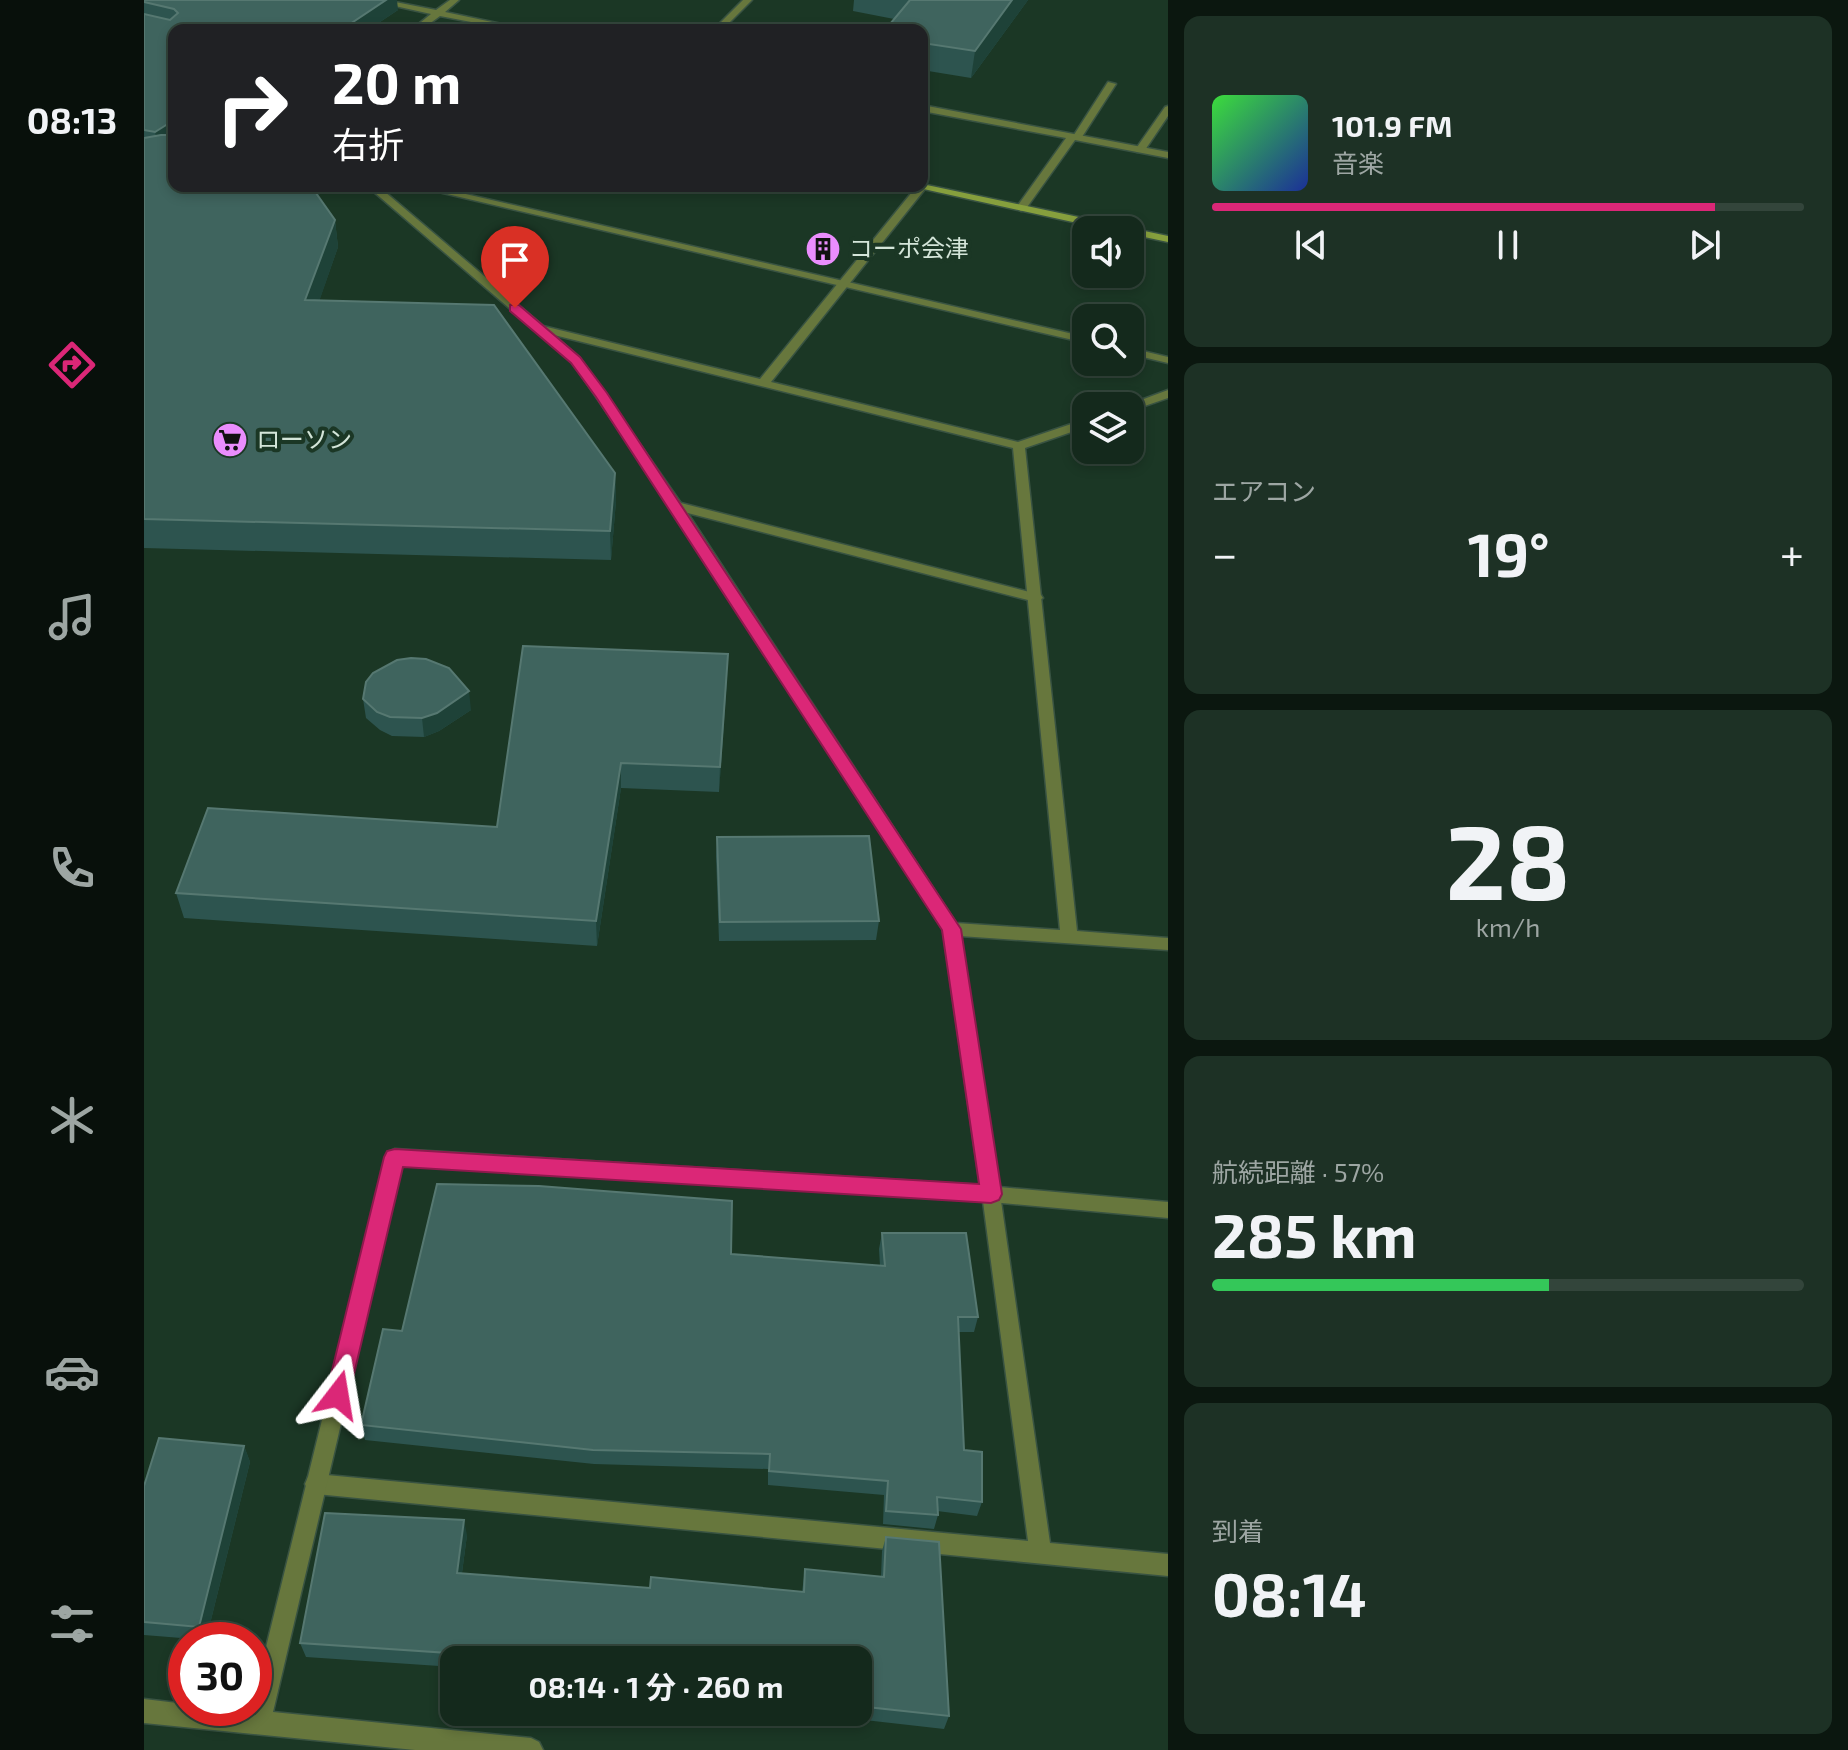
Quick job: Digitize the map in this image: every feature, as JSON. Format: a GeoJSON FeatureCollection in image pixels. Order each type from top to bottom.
{"type":"FeatureCollection","features":[{"type":"Feature","properties":{"kind":"street"},"geometry":{"type":"LineString","coordinates":[[372,0],[495,24]]}},
{"type":"Feature","properties":{"kind":"street"},"geometry":{"type":"LineString","coordinates":[[423,24],[455,0]]}},
{"type":"Feature","properties":{"kind":"street"},"geometry":{"type":"LineString","coordinates":[[723,24],[748,0]]}},
{"type":"Feature","properties":{"kind":"street"},"geometry":{"type":"LineString","coordinates":[[1021,208],[1111,84]]}},
{"type":"Feature","properties":{"kind":"street"},"geometry":{"type":"LineString","coordinates":[[928,109],[1168,155]]}},
{"type":"Feature","properties":{"kind":"street"},"geometry":{"type":"LineString","coordinates":[[1140,150],[1168,109]]}},
{"type":"Feature","properties":{"kind":"street"},"geometry":{"type":"LineString","coordinates":[[928,189],[1072,219]]}},
{"type":"Feature","properties":{"kind":"street"},"geometry":{"type":"LineString","coordinates":[[379,192],[576,360],[677,506],[951,929],[1041,1554]]}},
{"type":"Feature","properties":{"kind":"street"},"geometry":{"type":"LineString","coordinates":[[445,192],[1072,337]]}},
{"type":"Feature","properties":{"kind":"street"},"geometry":{"type":"LineString","coordinates":[[764,382],[914,192]]}},
{"type":"Feature","properties":{"kind":"street"},"geometry":{"type":"LineString","coordinates":[[1144,234],[1168,239]]}},
{"type":"Feature","properties":{"kind":"street"},"geometry":{"type":"LineString","coordinates":[[538,328],[1019,446],[1072,428]]}},
{"type":"Feature","properties":{"kind":"street"},"geometry":{"type":"LineString","coordinates":[[1144,354],[1168,360]]}},
{"type":"Feature","properties":{"kind":"street"},"geometry":{"type":"LineString","coordinates":[[1144,402],[1168,394]]}},
{"type":"Feature","properties":{"kind":"street"},"geometry":{"type":"LineString","coordinates":[[1019,446],[1069,937]]}},
{"type":"Feature","properties":{"kind":"street"},"geometry":{"type":"LineString","coordinates":[[677,506],[1036,598]]}},
{"type":"Feature","properties":{"kind":"street"},"geometry":{"type":"LineString","coordinates":[[951,929],[1168,944]]}},
{"type":"Feature","properties":{"kind":"street"},"geometry":{"type":"LineString","coordinates":[[272,1668],[395,1157],[991,1194],[1168,1210]]}},
{"type":"Feature","properties":{"kind":"street"},"geometry":{"type":"LineString","coordinates":[[316,1484],[1168,1565]]}},
{"type":"Feature","properties":{"kind":"street"},"geometry":{"type":"LineString","coordinates":[[144,1711],[168,1714]]}},
{"type":"Feature","properties":{"kind":"street"},"geometry":{"type":"LineString","coordinates":[[272,1724],[531,1750]]}},
{"type":"Feature","properties":{"kind":"building"},"geometry":{"type":"Polygon","coordinates":[[[386,0],[350,24],[168,24],[168,124],[155,132],[144,130],[144,14],[170,20],[178,13],[174,9],[144,2],[386,0]]]}},
{"type":"Feature","properties":{"kind":"building"},"geometry":{"type":"Polygon","coordinates":[[[910,0],[1012,0],[975,51],[928,44],[928,24],[890,24],[910,0]]]}},
{"type":"Feature","properties":{"kind":"building"},"geometry":{"type":"Polygon","coordinates":[[[168,135],[168,192],[315,192],[335,220],[305,300],[494,305],[615,473],[610,531],[144,519],[144,138],[168,135]]]}},
{"type":"Feature","properties":{"kind":"building"},"geometry":{"type":"Polygon","coordinates":[[[523,646],[728,654],[720,767],[621,763],[596,921],[176,893],[208,808],[497,827],[523,646]]]}},
{"type":"Feature","properties":{"kind":"building"},"geometry":{"type":"Polygon","coordinates":[[[426,659],[449,668],[469,691],[437,713],[422,718],[390,717],[377,712],[363,699],[366,682],[373,673],[397,660],[426,659]]]}},
{"type":"Feature","properties":{"kind":"building"},"geometry":{"type":"Polygon","coordinates":[[[869,836],[879,921],[720,922],[717,837],[869,836]]]}},
{"type":"Feature","properties":{"kind":"building"},"geometry":{"type":"Polygon","coordinates":[[[437,1184],[539,1186],[732,1201],[731,1254],[885,1266],[882,1233],[966,1233],[978,1317],[958,1317],[964,1450],[982,1452],[982,1502],[937,1497],[938,1515],[886,1511],[888,1481],[769,1471],[770,1454],[593,1450],[361,1425],[383,1329],[402,1331],[437,1184]]]}},
{"type":"Feature","properties":{"kind":"building"},"geometry":{"type":"Polygon","coordinates":[[[159,1438],[244,1446],[200,1622],[144,1622],[144,1486],[159,1438]]]}},
{"type":"Feature","properties":{"kind":"building"},"geometry":{"type":"Polygon","coordinates":[[[325,1513],[464,1520],[457,1573],[650,1588],[651,1577],[804,1592],[805,1569],[884,1577],[886,1537],[939,1542],[949,1716],[872,1708],[872,1646],[440,1646],[440,1652],[300,1643],[325,1513]]]}},
{"type":"Feature","properties":{"kind":"place","name":"コーポ会津"},"geometry":{"type":"Point","coordinates":[823,249]}},
{"type":"Feature","properties":{"kind":"place","name":"ローソン"},"geometry":{"type":"Point","coordinates":[230,440]}},
{"type":"Feature","properties":{"kind":"route"},"geometry":{"type":"LineString","coordinates":[[338,1395],[395,1157],[991,1194],[951,929],[677,506],[602,396],[576,360],[515,308]]}}]}
